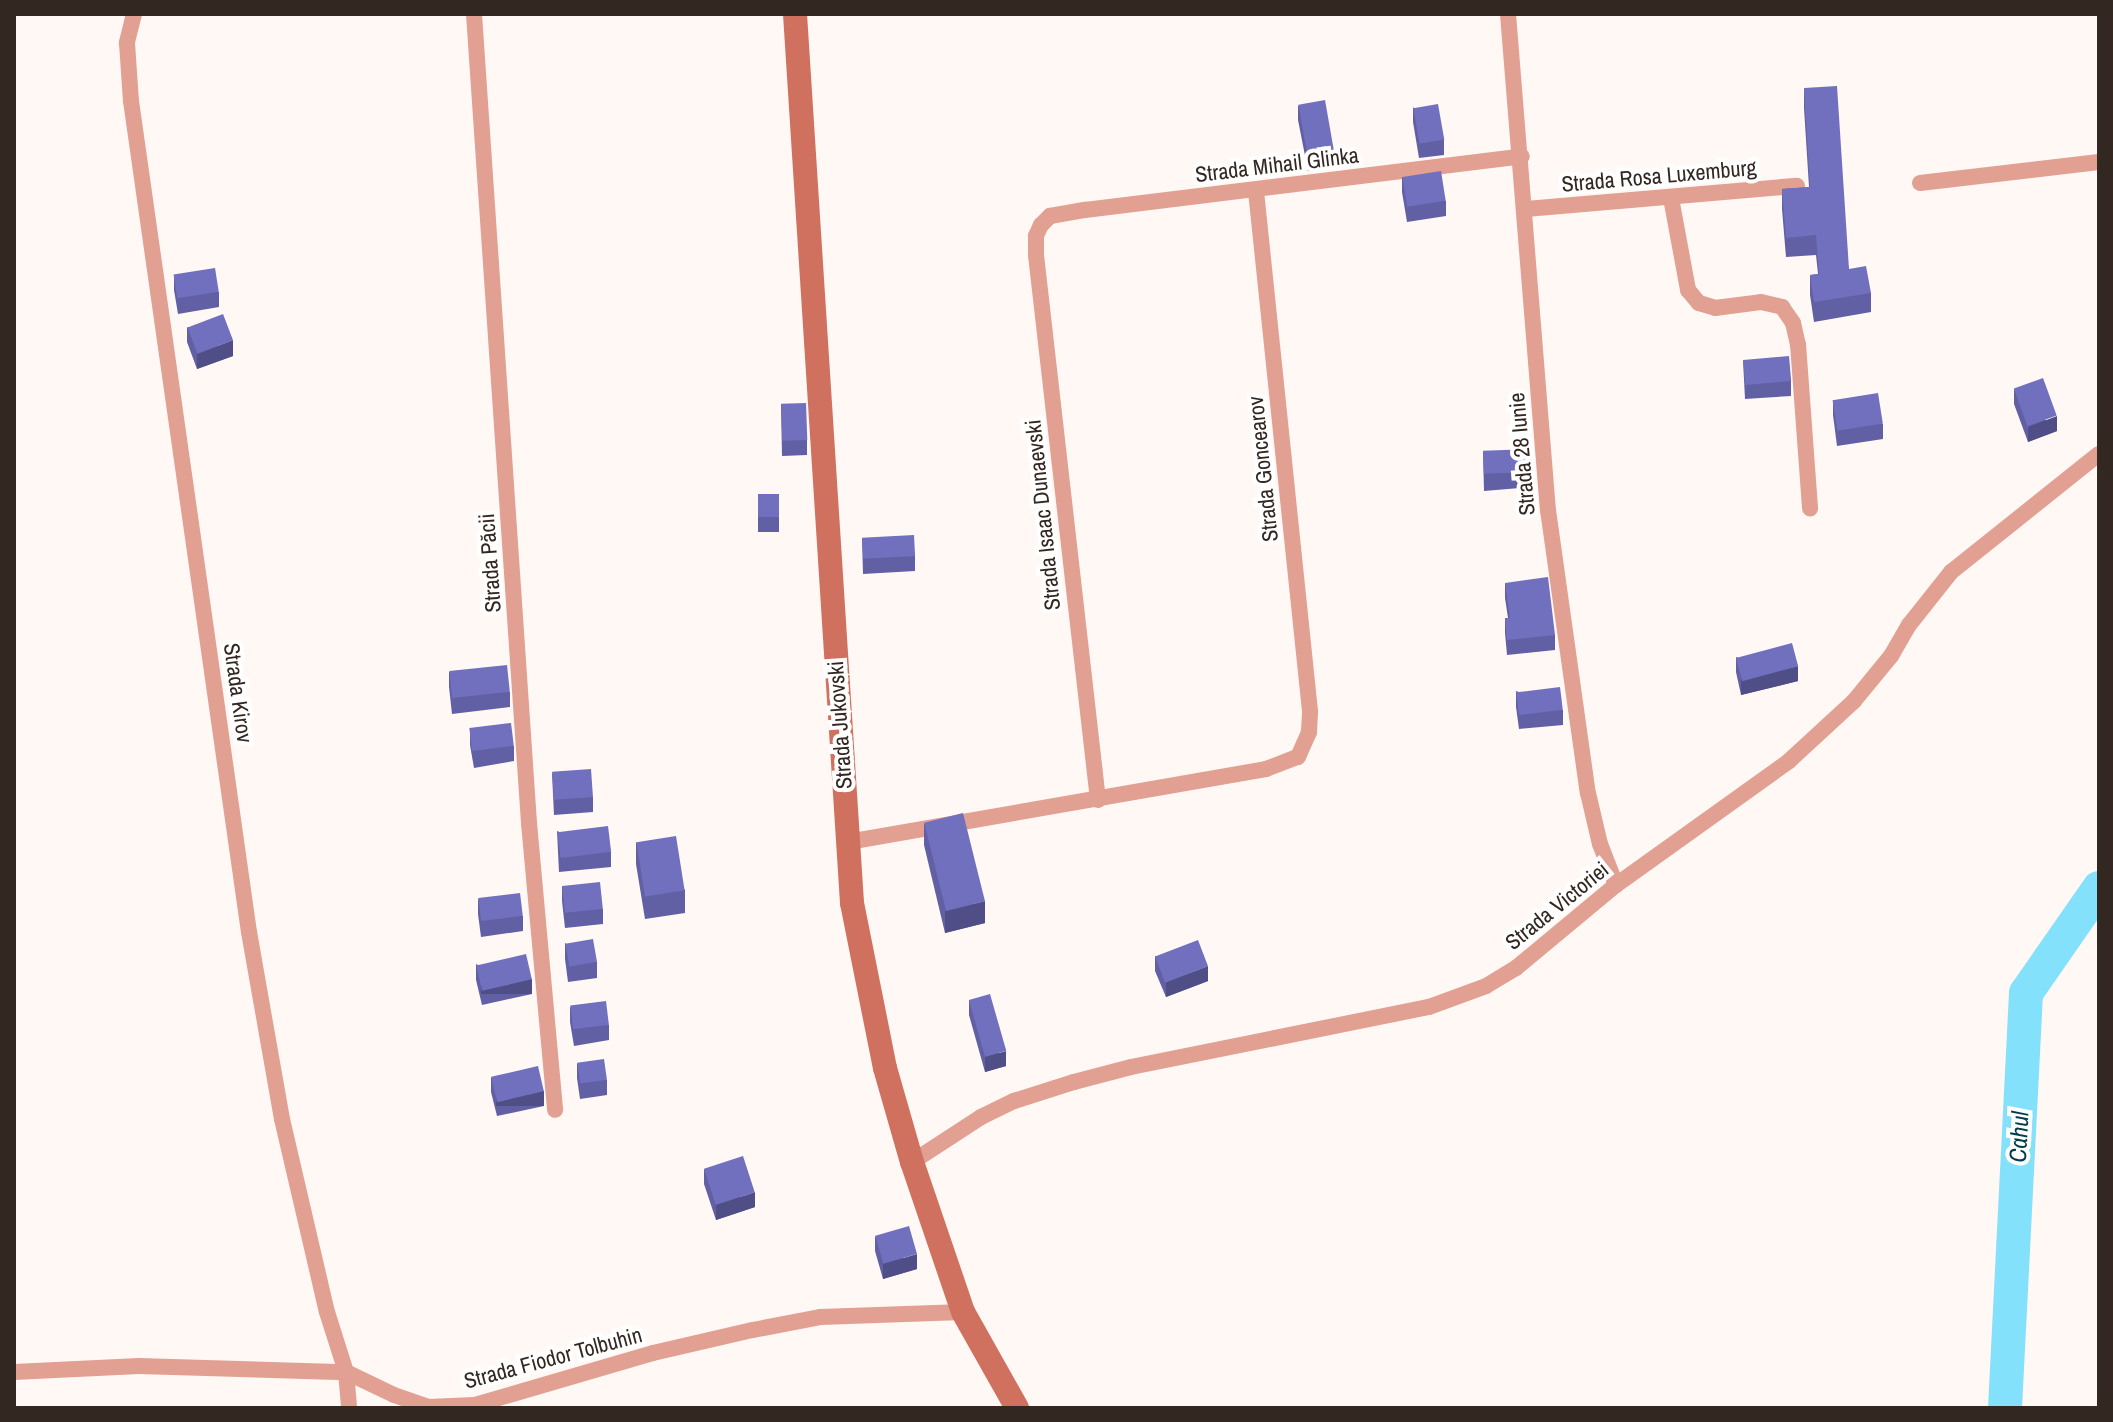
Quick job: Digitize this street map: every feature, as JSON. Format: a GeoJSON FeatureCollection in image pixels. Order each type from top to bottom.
{"type":"FeatureCollection","features":[{"type":"Feature","properties":{"kind":"main road","name":"Strada Jukovski"},"geometry":{"type":"LineString","coordinates":[[795,14],[852,903],[862,966],[885,1068],[912,1162],[963,1312],[1012,1407]]}},
{"type":"Feature","properties":{"kind":"street","name":"Strada Kirov"},"geometry":{"type":"LineString","coordinates":[[134,14],[127,43],[131,101],[249,932],[282,1119],[306,1229],[346,1372],[349,1408]]}},
{"type":"Feature","properties":{"kind":"street","name":"Strada Păcii"},"geometry":{"type":"LineString","coordinates":[[474,14],[529,823],[555,1110]]}},
{"type":"Feature","properties":{"kind":"street","name":"Strada 28 Iunie"},"geometry":{"type":"LineString","coordinates":[[1508,14],[1522,156],[1548,510],[1588,793],[1600,844],[1616,885]]}},
{"type":"Feature","properties":{"kind":"street","name":"Strada Mihail Glinka"},"geometry":{"type":"LineString","coordinates":[[1041,225],[1061,213],[1522,156]]}},
{"type":"Feature","properties":{"kind":"street"},"geometry":{"type":"LineString","coordinates":[[1920,183],[2099,162]]}},
{"type":"Feature","properties":{"kind":"street","name":"Strada Rosa Luxemburg"},"geometry":{"type":"LineString","coordinates":[[1526,209],[1797,186]]}},
{"type":"Feature","properties":{"kind":"street","name":"Strada Goncearov"},"geometry":{"type":"LineString","coordinates":[[1098,800],[1266,769],[1298,757],[1306,743],[1310,711],[1256,191]]}},
{"type":"Feature","properties":{"kind":"street"},"geometry":{"type":"LineString","coordinates":[[1671,198],[1688,290],[1699,303],[1715,308],[1761,302],[1782,307],[1793,323],[1798,344],[1810,509]]}},
{"type":"Feature","properties":{"kind":"street","name":"Strada Isaac Dunaevski"},"geometry":{"type":"LineString","coordinates":[[1041,225],[1036,236],[1036,255],[1098,800]]}},
{"type":"Feature","properties":{"kind":"street","name":"Strada Victoriei"},"geometry":{"type":"LineString","coordinates":[[912,1162],[981,1117],[1014,1101],[1131,1067],[1330,1028],[1459,998],[1516,968],[1616,885],[1799,751],[1854,701],[1891,656],[1909,625],[1951,572],[2099,454]]}},
{"type":"Feature","properties":{"kind":"street"},"geometry":{"type":"LineString","coordinates":[[848,842],[1098,800]]}},
{"type":"Feature","properties":{"kind":"street","name":"Strada Fiodor Tolbuhin"},"geometry":{"type":"LineString","coordinates":[[14,1372],[139,1366],[346,1372],[428,1407],[475,1405],[653,1353],[807,1320],[963,1312]]}},
{"type":"Feature","properties":{"kind":"building"},"geometry":{"type":"Polygon","coordinates":[[[1837,86],[1849,269],[1866,266],[1871,293],[1814,302],[1810,275],[1819,274],[1816,235],[1786,238],[1782,189],[1810,187],[1804,88],[1837,86]]]}},
{"type":"Feature","properties":{"kind":"building"},"geometry":{"type":"Polygon","coordinates":[[[1325,100],[1334,153],[1308,158],[1298,105],[1325,100]]]}},
{"type":"Feature","properties":{"kind":"building"},"geometry":{"type":"Polygon","coordinates":[[[1438,104],[1444,139],[1420,144],[1413,108],[1438,104]]]}},
{"type":"Feature","properties":{"kind":"building"},"geometry":{"type":"Polygon","coordinates":[[[1441,171],[1446,201],[1407,207],[1402,177],[1441,171]]]}},
{"type":"Feature","properties":{"kind":"building"},"geometry":{"type":"Polygon","coordinates":[[[215,268],[219,292],[177,298],[174,275],[215,268]]]}},
{"type":"Feature","properties":{"kind":"building"},"geometry":{"type":"Polygon","coordinates":[[[223,314],[233,340],[198,354],[188,328],[223,314]]]}},
{"type":"Feature","properties":{"kind":"building"},"geometry":{"type":"Polygon","coordinates":[[[1789,356],[1791,381],[1745,385],[1743,360],[1789,356]]]}},
{"type":"Feature","properties":{"kind":"building"},"geometry":{"type":"Polygon","coordinates":[[[2043,378],[2057,416],[2028,426],[2014,389],[2043,378]]]}},
{"type":"Feature","properties":{"kind":"building"},"geometry":{"type":"Polygon","coordinates":[[[1878,393],[1883,424],[1837,431],[1833,400],[1878,393]]]}},
{"type":"Feature","properties":{"kind":"building"},"geometry":{"type":"Polygon","coordinates":[[[806,403],[807,440],[782,441],[781,404],[806,403]]]}},
{"type":"Feature","properties":{"kind":"building"},"geometry":{"type":"Polygon","coordinates":[[[1531,449],[1532,472],[1484,474],[1483,451],[1531,449]]]}},
{"type":"Feature","properties":{"kind":"building"},"geometry":{"type":"Polygon","coordinates":[[[758,494],[779,494],[779,517],[758,517],[758,494]]]}},
{"type":"Feature","properties":{"kind":"building"},"geometry":{"type":"Polygon","coordinates":[[[914,535],[915,556],[863,559],[862,538],[914,535]]]}},
{"type":"Feature","properties":{"kind":"building"},"geometry":{"type":"Polygon","coordinates":[[[1548,577],[1555,635],[1507,640],[1505,618],[1510,618],[1505,583],[1548,577]]]}},
{"type":"Feature","properties":{"kind":"building"},"geometry":{"type":"Polygon","coordinates":[[[1792,643],[1798,666],[1742,681],[1736,658],[1792,643]]]}},
{"type":"Feature","properties":{"kind":"building"},"geometry":{"type":"Polygon","coordinates":[[[507,665],[510,692],[452,698],[449,671],[507,665]]]}},
{"type":"Feature","properties":{"kind":"building"},"geometry":{"type":"Polygon","coordinates":[[[1560,687],[1563,710],[1519,715],[1516,692],[1560,687]]]}},
{"type":"Feature","properties":{"kind":"building"},"geometry":{"type":"Polygon","coordinates":[[[511,723],[514,746],[472,751],[469,728],[511,723]]]}},
{"type":"Feature","properties":{"kind":"building"},"geometry":{"type":"Polygon","coordinates":[[[591,769],[593,797],[554,800],[552,772],[591,769]]]}},
{"type":"Feature","properties":{"kind":"building"},"geometry":{"type":"Polygon","coordinates":[[[963,813],[985,901],[946,911],[924,823],[963,813]]]}},
{"type":"Feature","properties":{"kind":"building"},"geometry":{"type":"Polygon","coordinates":[[[608,826],[611,852],[561,858],[557,832],[608,826]]]}},
{"type":"Feature","properties":{"kind":"building"},"geometry":{"type":"Polygon","coordinates":[[[676,836],[685,890],[645,897],[636,842],[676,836]]]}},
{"type":"Feature","properties":{"kind":"building"},"geometry":{"type":"Polygon","coordinates":[[[600,882],[603,909],[565,913],[562,886],[600,882]]]}},
{"type":"Feature","properties":{"kind":"building"},"geometry":{"type":"Polygon","coordinates":[[[520,893],[523,916],[481,921],[478,898],[520,893]]]}},
{"type":"Feature","properties":{"kind":"building"},"geometry":{"type":"Polygon","coordinates":[[[593,939],[597,962],[569,967],[565,944],[593,939]]]}},
{"type":"Feature","properties":{"kind":"building"},"geometry":{"type":"Polygon","coordinates":[[[1198,940],[1208,966],[1165,983],[1155,956],[1198,940]]]}},
{"type":"Feature","properties":{"kind":"building"},"geometry":{"type":"Polygon","coordinates":[[[526,954],[532,979],[482,991],[476,965],[526,954]]]}},
{"type":"Feature","properties":{"kind":"building"},"geometry":{"type":"Polygon","coordinates":[[[990,994],[1006,1051],[985,1057],[969,1000],[990,994]]]}},
{"type":"Feature","properties":{"kind":"building"},"geometry":{"type":"Polygon","coordinates":[[[606,1001],[609,1025],[573,1029],[570,1005],[606,1001]]]}},
{"type":"Feature","properties":{"kind":"building"},"geometry":{"type":"Polygon","coordinates":[[[604,1059],[607,1080],[580,1084],[577,1063],[604,1059]]]}},
{"type":"Feature","properties":{"kind":"building"},"geometry":{"type":"Polygon","coordinates":[[[538,1066],[544,1091],[497,1102],[491,1077],[538,1066]]]}},
{"type":"Feature","properties":{"kind":"building"},"geometry":{"type":"Polygon","coordinates":[[[743,1156],[755,1192],[716,1205],[704,1169],[743,1156]]]}},
{"type":"Feature","properties":{"kind":"building"},"geometry":{"type":"Polygon","coordinates":[[[909,1226],[917,1254],[883,1264],[875,1236],[909,1226]]]}},
{"type":"Feature","properties":{"kind":"waterway","name":"Cahul"},"geometry":{"type":"LineString","coordinates":[[2005,1408],[2026,993],[2099,888]]}}]}
